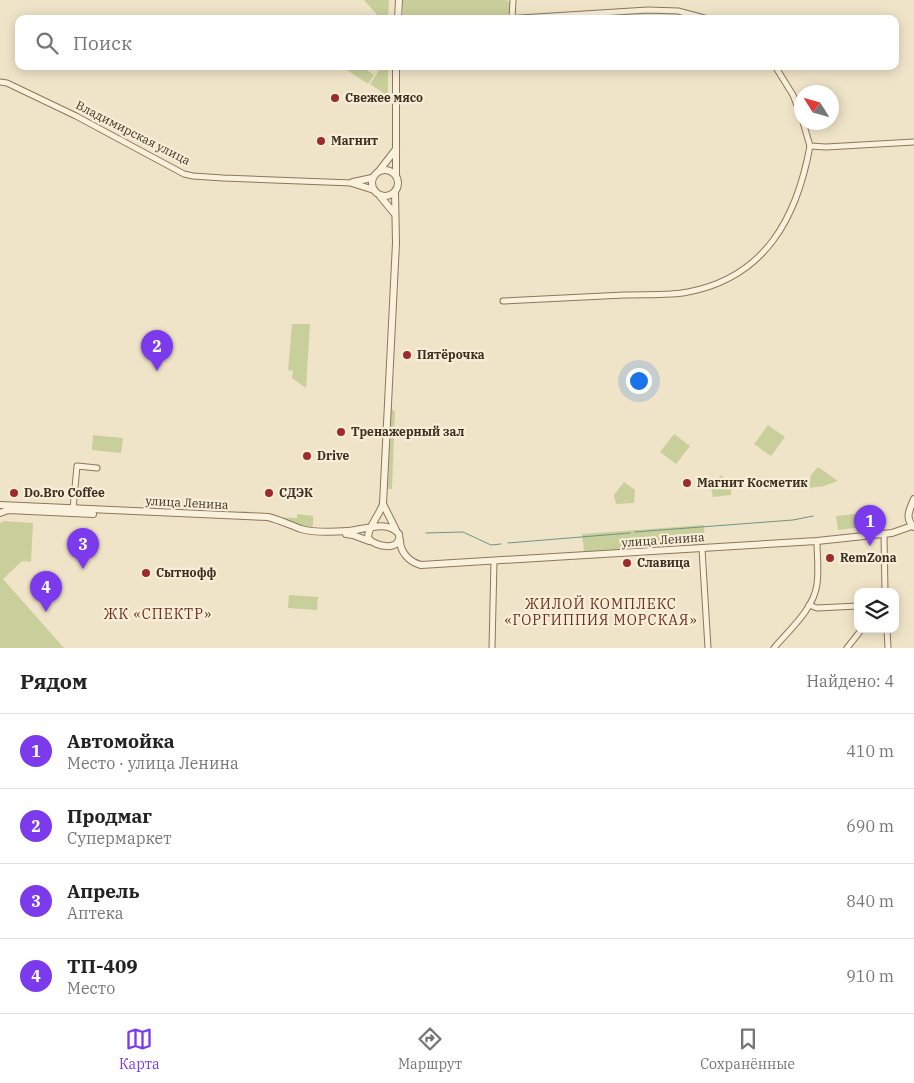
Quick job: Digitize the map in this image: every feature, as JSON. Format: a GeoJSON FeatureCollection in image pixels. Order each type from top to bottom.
{"type":"FeatureCollection","features":[{"type":"Feature","properties":{"kind":"street"},"geometry":{"type":"LineString","coordinates":[[398,0],[398,15]]}},
{"type":"Feature","properties":{"kind":"street"},"geometry":{"type":"LineString","coordinates":[[512,15],[513,0]]}},
{"type":"Feature","properties":{"kind":"street"},"geometry":{"type":"LineString","coordinates":[[563,15],[648,10],[686,12],[695,15]]}},
{"type":"Feature","properties":{"kind":"street"},"geometry":{"type":"LineString","coordinates":[[383,504],[400,538],[402,550],[371,542],[367,532],[383,504],[396,243],[395,192],[399,184],[396,175],[396,70]]}},
{"type":"Feature","properties":{"kind":"street"},"geometry":{"type":"LineString","coordinates":[[777,70],[794,98]]}},
{"type":"Feature","properties":{"kind":"street","name":"Владимирская улица"},"geometry":{"type":"LineString","coordinates":[[0,82],[7,83],[76,116],[184,174],[193,176],[352,183],[372,178]]}},
{"type":"Feature","properties":{"kind":"street"},"geometry":{"type":"LineString","coordinates":[[503,300],[688,293],[740,273],[762,256],[783,226],[797,199],[810,146],[805,130]]}},
{"type":"Feature","properties":{"kind":"street"},"geometry":{"type":"LineString","coordinates":[[810,146],[826,147],[914,142]]}},
{"type":"Feature","properties":{"kind":"street"},"geometry":{"type":"LineString","coordinates":[[396,149],[372,178],[376,193],[396,215]]}},
{"type":"Feature","properties":{"kind":"street"},"geometry":{"type":"LineString","coordinates":[[379,171],[385,169],[396,175]]}},
{"type":"Feature","properties":{"kind":"street","name":"Владимирская улица"},"geometry":{"type":"LineString","coordinates":[[352,183],[376,193]]}},
{"type":"Feature","properties":{"kind":"street"},"geometry":{"type":"LineString","coordinates":[[376,193],[389,196],[395,192]]}},
{"type":"Feature","properties":{"kind":"street"},"geometry":{"type":"LineString","coordinates":[[74,509],[77,466],[97,468]]}},
{"type":"Feature","properties":{"kind":"street"},"geometry":{"type":"LineString","coordinates":[[913,526],[908,516],[914,499]]}},
{"type":"Feature","properties":{"kind":"street","name":"улица Ленина"},"geometry":{"type":"LineString","coordinates":[[0,505],[268,518],[283,521],[301,529],[314,531],[346,532],[371,527]]}},
{"type":"Feature","properties":{"kind":"street","name":"улица Ленина"},"geometry":{"type":"LineString","coordinates":[[0,513],[8,510],[268,520],[309,532],[353,534],[371,542]]}},
{"type":"Feature","properties":{"kind":"street"},"geometry":{"type":"LineString","coordinates":[[371,527],[385,526],[396,530]]}},
{"type":"Feature","properties":{"kind":"street","name":"улица Ленина"},"geometry":{"type":"LineString","coordinates":[[402,550],[413,564],[421,565],[817,541],[898,532],[913,526]]}},
{"type":"Feature","properties":{"kind":"street"},"geometry":{"type":"LineString","coordinates":[[884,534],[885,588]]}},
{"type":"Feature","properties":{"kind":"street"},"geometry":{"type":"LineString","coordinates":[[390,546],[398,542],[400,538]]}},
{"type":"Feature","properties":{"kind":"street"},"geometry":{"type":"LineString","coordinates":[[774,648],[809,605],[817,585],[817,541]]}},
{"type":"Feature","properties":{"kind":"street"},"geometry":{"type":"LineString","coordinates":[[702,549],[708,648]]}},
{"type":"Feature","properties":{"kind":"street"},"geometry":{"type":"LineString","coordinates":[[492,648],[494,561]]}},
{"type":"Feature","properties":{"kind":"street"},"geometry":{"type":"LineString","coordinates":[[809,605],[817,608],[854,606]]}},
{"type":"Feature","properties":{"kind":"street"},"geometry":{"type":"LineString","coordinates":[[847,648],[859,633]]}},
{"type":"Feature","properties":{"kind":"street"},"geometry":{"type":"LineString","coordinates":[[887,633],[888,648]]}},
{"type":"Feature","properties":{"kind":"green space"},"geometry":{"type":"Polygon","coordinates":[[[364,0],[389,0],[388,15],[377,15],[364,0]]]}},
{"type":"Feature","properties":{"kind":"green space"},"geometry":{"type":"Polygon","coordinates":[[[403,0],[507,0],[510,3],[511,10],[507,15],[403,15],[403,0]]]}},
{"type":"Feature","properties":{"kind":"green space"},"geometry":{"type":"Polygon","coordinates":[[[347,70],[367,70],[374,75],[368,84],[347,70]]]}},
{"type":"Feature","properties":{"kind":"green space"},"geometry":{"type":"Polygon","coordinates":[[[379,70],[388,70],[388,96],[370,84],[379,70]]]}},
{"type":"Feature","properties":{"kind":"green space"},"geometry":{"type":"Polygon","coordinates":[[[292,324],[310,324],[306,388],[292,378],[293,371],[288,370],[292,324]]]}},
{"type":"Feature","properties":{"kind":"green space"},"geometry":{"type":"Polygon","coordinates":[[[392,409],[395,412],[392,489],[388,489],[390,411],[392,409]]]}},
{"type":"Feature","properties":{"kind":"green space"},"geometry":{"type":"Polygon","coordinates":[[[768,425],[785,437],[771,456],[754,444],[768,425]]]}},
{"type":"Feature","properties":{"kind":"green space"},"geometry":{"type":"Polygon","coordinates":[[[674,434],[690,446],[676,464],[660,452],[674,434]]]}},
{"type":"Feature","properties":{"kind":"green space"},"geometry":{"type":"Polygon","coordinates":[[[93,435],[123,438],[121,453],[92,450],[93,435]]]}},
{"type":"Feature","properties":{"kind":"green space"},"geometry":{"type":"Polygon","coordinates":[[[818,467],[838,481],[824,486],[809,488],[811,475],[818,467]]]}},
{"type":"Feature","properties":{"kind":"green space"},"geometry":{"type":"Polygon","coordinates":[[[721,475],[732,483],[731,495],[713,497],[711,488],[721,475]]]}},
{"type":"Feature","properties":{"kind":"green space"},"geometry":{"type":"Polygon","coordinates":[[[624,482],[635,490],[634,503],[616,504],[614,495],[624,482]]]}},
{"type":"Feature","properties":{"kind":"green space"},"geometry":{"type":"Polygon","coordinates":[[[242,511],[252,512],[252,516],[239,513],[242,511]]]}},
{"type":"Feature","properties":{"kind":"green space"},"geometry":{"type":"Polygon","coordinates":[[[863,513],[864,527],[838,530],[836,516],[863,513]]]}},
{"type":"Feature","properties":{"kind":"green space"},"geometry":{"type":"Polygon","coordinates":[[[297,514],[313,516],[313,525],[311,528],[254,516],[297,518],[297,514]]]}},
{"type":"Feature","properties":{"kind":"green space"},"geometry":{"type":"Polygon","coordinates":[[[4,521],[33,523],[31,562],[22,561],[3,579],[64,648],[0,648],[0,523],[4,521]]]}},
{"type":"Feature","properties":{"kind":"green space"},"geometry":{"type":"Polygon","coordinates":[[[704,525],[705,545],[584,552],[582,534],[704,525]]]}},
{"type":"Feature","properties":{"kind":"green space"},"geometry":{"type":"Polygon","coordinates":[[[289,595],[318,597],[317,610],[288,608],[289,595]]]}},
{"type":"Feature","properties":{"kind":"waterway"},"geometry":{"type":"LineString","coordinates":[[635,532],[793,520],[813,516]]}},
{"type":"Feature","properties":{"kind":"waterway"},"geometry":{"type":"LineString","coordinates":[[426,533],[463,532],[491,545],[501,544]]}},
{"type":"Feature","properties":{"kind":"waterway"},"geometry":{"type":"LineString","coordinates":[[508,543],[630,533]]}},
{"type":"Feature","properties":{"kind":"place","name":"Свежее мясо"},"geometry":{"type":"Point","coordinates":[335,98]}},
{"type":"Feature","properties":{"kind":"place","name":"Магнит"},"geometry":{"type":"Point","coordinates":[321,141]}},
{"type":"Feature","properties":{"kind":"place","name":"Пятёрочка"},"geometry":{"type":"Point","coordinates":[407,355]}},
{"type":"Feature","properties":{"kind":"place","name":"Продмаг"},"geometry":{"type":"Point","coordinates":[157,371]}},
{"type":"Feature","properties":{"kind":"place","name":"Тренажерный зал"},"geometry":{"type":"Point","coordinates":[341,432]}},
{"type":"Feature","properties":{"kind":"place","name":"Drive"},"geometry":{"type":"Point","coordinates":[307,456]}},
{"type":"Feature","properties":{"kind":"place","name":"Магнит Косметик"},"geometry":{"type":"Point","coordinates":[687,483]}},
{"type":"Feature","properties":{"kind":"place","name":"Do.Bro Coffee"},"geometry":{"type":"Point","coordinates":[14,493]}},
{"type":"Feature","properties":{"kind":"place","name":"СДЭК"},"geometry":{"type":"Point","coordinates":[269,493]}},
{"type":"Feature","properties":{"kind":"place","name":"Автомойка"},"geometry":{"type":"Point","coordinates":[870,546]}},
{"type":"Feature","properties":{"kind":"place","name":"RemZona"},"geometry":{"type":"Point","coordinates":[830,558]}},
{"type":"Feature","properties":{"kind":"place","name":"Славица"},"geometry":{"type":"Point","coordinates":[627,563]}},
{"type":"Feature","properties":{"kind":"place","name":"Апрель"},"geometry":{"type":"Point","coordinates":[83,569]}},
{"type":"Feature","properties":{"kind":"place","name":"Сытнофф"},"geometry":{"type":"Point","coordinates":[146,573]}},
{"type":"Feature","properties":{"kind":"place","name":"ТП-409"},"geometry":{"type":"Point","coordinates":[46,612]}},
{"type":"Feature","properties":{"kind":"district","name":"ЖИЛОЙ КОМПЛЕКС «ГОРГИППИЯ МОРСКАЯ»"},"geometry":{"type":"Point","coordinates":[601,612]}},
{"type":"Feature","properties":{"kind":"district","name":"ЖК «СПЕКТР»"},"geometry":{"type":"Point","coordinates":[158,614]}}]}
